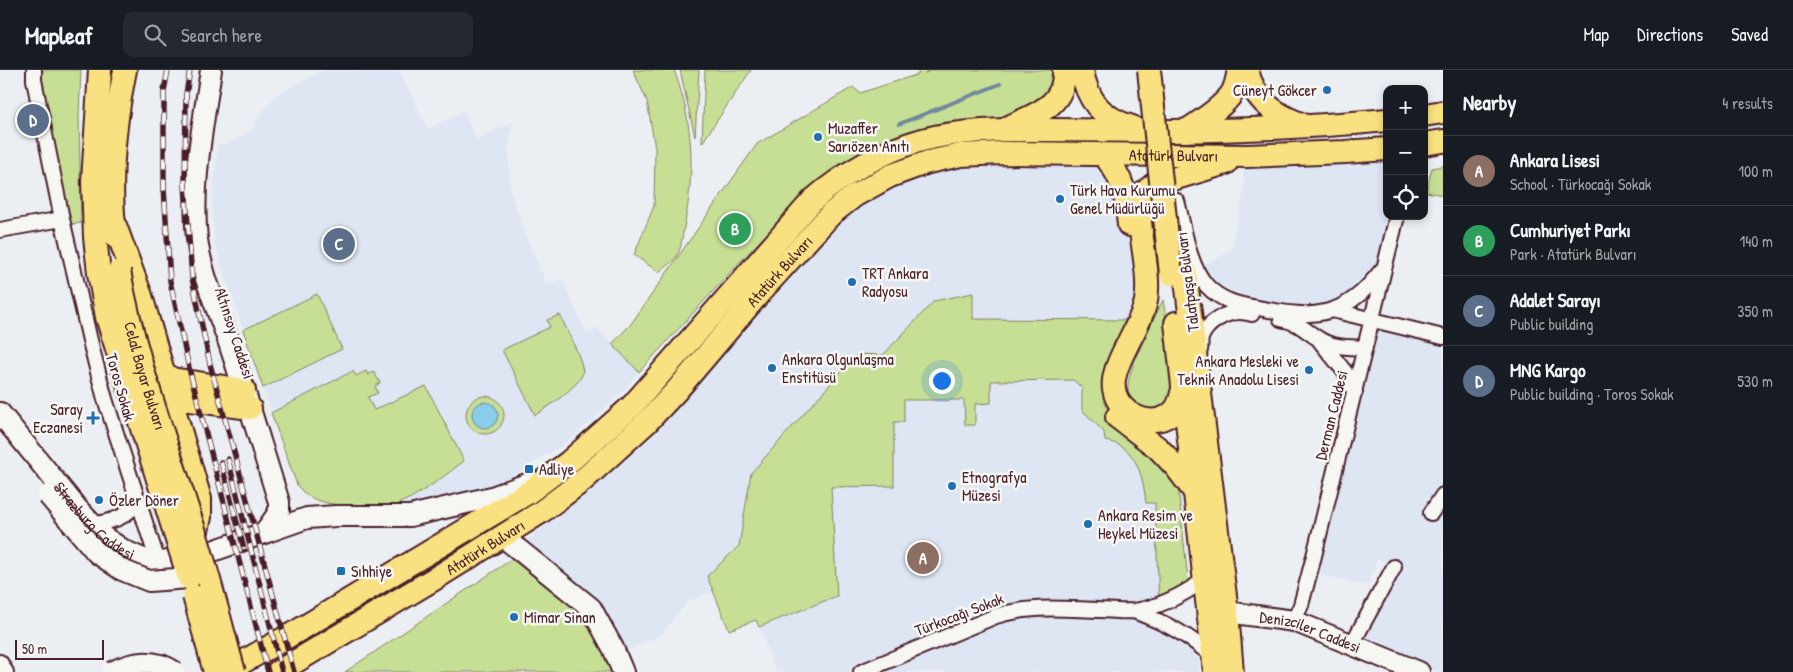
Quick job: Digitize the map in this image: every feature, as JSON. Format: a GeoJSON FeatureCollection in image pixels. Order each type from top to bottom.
{"type":"FeatureCollection","features":[{"type":"Feature","properties":{"kind":"main road","name":"Celal Bayar Bulvarı"},"geometry":{"type":"LineString","coordinates":[[100,70],[93,181],[95,237],[127,314],[196,535],[198,575],[216,672]]}},
{"type":"Feature","properties":{"kind":"main road","name":"Celal Bayar Bulvarı"},"geometry":{"type":"LineString","coordinates":[[125,70],[119,97],[112,162],[113,220],[107,317],[234,672]]}},
{"type":"Feature","properties":{"kind":"main road","name":"Altınsoy Caddesi"},"geometry":{"type":"LineString","coordinates":[[211,70],[195,201],[197,241],[205,274],[290,499],[302,509],[320,516]]}},
{"type":"Feature","properties":{"kind":"main road","name":"Altınsoy Caddesi"},"geometry":{"type":"LineString","coordinates":[[224,70],[211,143],[205,202],[207,241],[279,502],[279,512],[276,519],[264,533]]}},
{"type":"Feature","properties":{"kind":"main road"},"geometry":{"type":"LineString","coordinates":[[1002,130],[1029,119],[1046,108],[1059,94],[1065,81],[1064,70]]}},
{"type":"Feature","properties":{"kind":"main road"},"geometry":{"type":"LineString","coordinates":[[1082,70],[1087,90],[1098,109],[1117,123],[1145,131]]}},
{"type":"Feature","properties":{"kind":"main road","name":"Talatpaşa Bulvarı"},"geometry":{"type":"LineString","coordinates":[[1149,70],[1178,273],[1191,382],[1227,612],[1232,672]]}},
{"type":"Feature","properties":{"kind":"main road","name":"Talatpaşa Bulvarı"},"geometry":{"type":"LineString","coordinates":[[1162,70],[1177,201],[1178,273]]}},
{"type":"Feature","properties":{"kind":"main road"},"geometry":{"type":"LineString","coordinates":[[1186,131],[1204,119],[1230,97],[1235,87],[1238,70]]}},
{"type":"Feature","properties":{"kind":"main road"},"geometry":{"type":"LineString","coordinates":[[1247,70],[1252,87],[1260,99],[1272,111],[1287,119],[1312,127]]}},
{"type":"Feature","properties":{"kind":"main road"},"geometry":{"type":"LineString","coordinates":[[1428,115],[1443,112]]}},
{"type":"Feature","properties":{"kind":"main road","name":"Atatürk Bulvarı"},"geometry":{"type":"LineString","coordinates":[[226,672],[521,497],[558,470],[632,406],[813,200],[828,187],[882,156],[922,140],[959,133],[1002,130],[1186,131],[1312,127],[1383,120]]}},
{"type":"Feature","properties":{"kind":"main road"},"geometry":{"type":"LineString","coordinates":[[1428,143],[1443,141]]}},
{"type":"Feature","properties":{"kind":"main road","name":"Atatürk Bulvarı"},"geometry":{"type":"LineString","coordinates":[[278,672],[541,512],[582,480],[647,422],[678,390],[761,290],[831,214],[854,196],[890,176],[928,162],[961,155],[1002,153],[1248,156],[1383,149]]}},
{"type":"Feature","properties":{"kind":"main road"},"geometry":{"type":"LineString","coordinates":[[1104,155],[1119,175],[1126,197],[1135,280],[1133,306],[1104,374],[1103,390],[1108,405],[1115,415],[1158,448],[1176,467],[1194,491]]}},
{"type":"Feature","properties":{"kind":"main road"},"geometry":{"type":"LineString","coordinates":[[1191,382],[1173,412],[1162,418],[1139,419],[1130,415],[1117,400],[1114,389],[1114,376],[1143,312],[1146,299],[1147,284],[1139,202],[1146,190],[1160,182],[1248,156]]}},
{"type":"Feature","properties":{"kind":"main road"},"geometry":{"type":"LineString","coordinates":[[113,220],[141,296],[200,499],[200,517],[196,535]]}},
{"type":"Feature","properties":{"kind":"main road"},"geometry":{"type":"LineString","coordinates":[[162,372],[172,379],[251,398]]}},
{"type":"Feature","properties":{"kind":"main road","name":"Talatpaşa Bulvarı"},"geometry":{"type":"LineString","coordinates":[[1191,382],[1194,491],[1214,664]]}},
{"type":"Feature","properties":{"kind":"main road"},"geometry":{"type":"LineString","coordinates":[[173,406],[183,399],[251,398]]}},
{"type":"Feature","properties":{"kind":"main road","name":"Strazburg Caddesi"},"geometry":{"type":"LineString","coordinates":[[0,413],[92,525],[104,537],[125,552],[158,562],[189,558],[264,533]]}},
{"type":"Feature","properties":{"kind":"main road","name":"Strazburg Caddesi"},"geometry":{"type":"LineString","coordinates":[[0,434],[48,495],[97,552],[116,566],[149,581],[169,581],[198,575]]}},
{"type":"Feature","properties":{"kind":"main road","name":"Atatürk Bulvarı"},"geometry":{"type":"LineString","coordinates":[[320,516],[410,516],[492,497],[516,489],[558,470]]}},
{"type":"Feature","properties":{"kind":"main road"},"geometry":{"type":"LineString","coordinates":[[264,533],[297,521],[320,516]]}},
{"type":"Feature","properties":{"kind":"main road"},"geometry":{"type":"LineString","coordinates":[[502,536],[591,608],[613,648],[623,672]]}},
{"type":"Feature","properties":{"kind":"main road","name":"Denizciler Caddesi"},"geometry":{"type":"LineString","coordinates":[[1227,612],[1294,621],[1419,672]]}},
{"type":"Feature","properties":{"kind":"main road"},"geometry":{"type":"LineString","coordinates":[[112,672],[142,662],[162,665],[175,672]]}},
{"type":"Feature","properties":{"kind":"street","name":"Toros Sokak"},"geometry":{"type":"LineString","coordinates":[[34,70],[34,80],[62,219],[105,399],[158,562]]}},
{"type":"Feature","properties":{"kind":"street"},"geometry":{"type":"LineString","coordinates":[[1177,201],[1195,269],[1206,285],[1217,295],[1228,301],[1293,315],[1314,314],[1332,310],[1357,297],[1384,267]]}},
{"type":"Feature","properties":{"kind":"street"},"geometry":{"type":"LineString","coordinates":[[0,230],[62,219]]}},
{"type":"Feature","properties":{"kind":"street","name":"Derman Caddesi"},"geometry":{"type":"LineString","coordinates":[[1294,621],[1301,605],[1396,220]]}},
{"type":"Feature","properties":{"kind":"street"},"geometry":{"type":"LineString","coordinates":[[1332,310],[1443,337]]}},
{"type":"Feature","properties":{"kind":"street"},"geometry":{"type":"LineString","coordinates":[[1191,382],[1202,337],[1209,326],[1228,314],[1240,312],[1292,321],[1320,340],[1345,372],[1355,392]]}},
{"type":"Feature","properties":{"kind":"street"},"geometry":{"type":"LineString","coordinates":[[1320,340],[1348,348],[1365,348]]}},
{"type":"Feature","properties":{"kind":"street"},"geometry":{"type":"LineString","coordinates":[[1431,512],[1443,495]]}},
{"type":"Feature","properties":{"kind":"street"},"geometry":{"type":"LineString","coordinates":[[92,525],[115,520],[128,514],[138,502]]}},
{"type":"Feature","properties":{"kind":"street"},"geometry":{"type":"LineString","coordinates":[[1352,644],[1394,567]]}},
{"type":"Feature","properties":{"kind":"street","name":"Türkocağı Sokak"},"geometry":{"type":"LineString","coordinates":[[861,672],[996,616],[1016,610],[1044,608],[1133,611],[1180,597],[1204,580]]}},
{"type":"Feature","properties":{"kind":"street","name":"Türkocağı Sokak"},"geometry":{"type":"LineString","coordinates":[[1133,611],[1168,625],[1196,642],[1214,664]]}},
{"type":"Feature","properties":{"kind":"street"},"geometry":{"type":"LineString","coordinates":[[0,662],[6,672]]}},
{"type":"Feature","properties":{"kind":"shaded area"},"geometry":{"type":"Polygon","coordinates":[[[324,70],[399,70],[428,129],[463,111],[477,139],[513,122],[509,143],[511,192],[523,230],[547,285],[562,279],[586,332],[591,334],[596,327],[639,372],[622,392],[589,424],[560,447],[514,475],[473,492],[408,505],[337,504],[322,502],[304,494],[291,472],[214,240],[212,203],[218,144],[226,144],[245,135],[253,129],[263,111],[277,94],[324,70]]]}},
{"type":"Feature","properties":{"kind":"shaded area"},"geometry":{"type":"Polygon","coordinates":[[[1383,160],[1383,220],[1396,220],[1385,267],[1332,310],[1241,305],[1195,269],[1231,251],[1244,191],[1243,167],[1346,164],[1383,160]]]}},
{"type":"Feature","properties":{"kind":"shaded area"},"geometry":{"type":"Polygon","coordinates":[[[1003,165],[1113,166],[1126,197],[1135,280],[1133,306],[1113,351],[1125,424],[1189,590],[1148,608],[1196,642],[1200,672],[776,672],[759,627],[837,596],[831,487],[894,486],[857,354],[751,473],[739,546],[708,576],[713,591],[688,601],[660,636],[616,655],[591,608],[527,540],[591,491],[658,431],[770,298],[849,216],[876,197],[932,173],[962,167],[1003,165]]]}},
{"type":"Feature","properties":{"kind":"shaded area"},"geometry":{"type":"Polygon","coordinates":[[[1373,320],[1443,337],[1443,672],[1438,672],[1356,638],[1394,567],[1377,559],[1368,586],[1310,572],[1373,320]]]}},
{"type":"Feature","properties":{"kind":"green space"},"geometry":{"type":"Polygon","coordinates":[[[34,70],[81,70],[79,115],[81,223],[63,225],[34,70]]]}},
{"type":"Feature","properties":{"kind":"green space"},"geometry":{"type":"Polygon","coordinates":[[[633,70],[674,70],[681,90],[689,129],[691,148],[690,187],[682,242],[676,257],[659,272],[634,255],[654,206],[655,148],[647,101],[633,70]]]}},
{"type":"Feature","properties":{"kind":"green space"},"geometry":{"type":"Polygon","coordinates":[[[680,70],[699,70],[695,137],[680,70]]]}},
{"type":"Feature","properties":{"kind":"green space"},"geometry":{"type":"Polygon","coordinates":[[[705,70],[751,70],[702,143],[705,70]]]}},
{"type":"Feature","properties":{"kind":"green space"},"geometry":{"type":"Polygon","coordinates":[[[917,70],[929,70],[925,73],[933,70],[1064,70],[1059,94],[1001,120],[806,193],[639,372],[612,344],[631,324],[757,144],[853,87],[860,93],[919,74],[917,70]]]}},
{"type":"Feature","properties":{"kind":"green space"},"geometry":{"type":"Polygon","coordinates":[[[1443,166],[1443,195],[1428,192],[1432,168],[1443,166]]]}},
{"type":"Feature","properties":{"kind":"green space"},"geometry":{"type":"Polygon","coordinates":[[[973,293],[973,319],[1127,320],[1104,374],[1176,467],[1189,590],[1159,604],[1155,503],[1146,503],[1140,473],[1131,456],[1116,444],[1105,441],[1104,432],[1082,410],[1082,388],[1073,380],[991,381],[991,403],[975,404],[975,425],[965,425],[964,400],[904,400],[904,422],[894,422],[894,486],[831,487],[837,596],[759,627],[756,620],[729,630],[707,576],[739,546],[751,473],[857,354],[883,355],[934,301],[973,293]]]}},
{"type":"Feature","properties":{"kind":"green space"},"geometry":{"type":"Polygon","coordinates":[[[317,294],[342,349],[263,388],[243,330],[317,294]]]}},
{"type":"Feature","properties":{"kind":"green space"},"geometry":{"type":"Polygon","coordinates":[[[1163,300],[1178,389],[1169,406],[1146,412],[1132,402],[1128,392],[1128,383],[1135,359],[1163,300]]]}},
{"type":"Feature","properties":{"kind":"green space"},"geometry":{"type":"Polygon","coordinates":[[[560,315],[577,352],[583,372],[577,383],[555,402],[535,415],[502,350],[550,327],[547,320],[560,315]]]}},
{"type":"Feature","properties":{"kind":"green space"},"geometry":{"type":"Polygon","coordinates":[[[353,371],[356,376],[366,371],[368,375],[374,372],[380,383],[375,386],[378,393],[368,397],[374,410],[426,386],[464,461],[423,491],[392,506],[329,503],[320,501],[303,492],[297,485],[271,413],[353,371]]]}},
{"type":"Feature","properties":{"kind":"green space"},"geometry":{"type":"Polygon","coordinates":[[[485,396],[498,402],[504,415],[498,428],[485,434],[472,428],[466,415],[472,402],[485,396]]]}},
{"type":"Feature","properties":{"kind":"green space"},"geometry":{"type":"Polygon","coordinates":[[[512,559],[583,615],[613,672],[345,672],[512,559]]]}},
{"type":"Feature","properties":{"kind":"water"},"geometry":{"type":"Polygon","coordinates":[[[485,402],[494,406],[498,415],[494,424],[485,428],[476,424],[472,415],[476,406],[485,402]]]}},
{"type":"Feature","properties":{"kind":"waterway"},"geometry":{"type":"LineString","coordinates":[[899,124],[1000,84]]}},
{"type":"Feature","properties":{"kind":"railway"},"geometry":{"type":"LineString","coordinates":[[168,70],[164,91],[164,188],[170,281],[189,368],[268,672]]}},
{"type":"Feature","properties":{"kind":"railway"},"geometry":{"type":"LineString","coordinates":[[190,70],[186,94],[185,185],[192,278],[210,364],[294,672]]}},
{"type":"Feature","properties":{"kind":"railway"},"geometry":{"type":"LineString","coordinates":[[228,459],[282,672]]}},
{"type":"Feature","properties":{"kind":"railway"},"geometry":{"type":"LineString","coordinates":[[221,462],[244,549]]}},
{"type":"Feature","properties":{"kind":"place","name":"Cüneyt Gökcer"},"geometry":{"type":"Point","coordinates":[1327,90]}},
{"type":"Feature","properties":{"kind":"place","name":"MNG Kargo"},"geometry":{"type":"Point","coordinates":[33,120]}},
{"type":"Feature","properties":{"kind":"place","name":"Muzaffer Sarıözen Anıtı"},"geometry":{"type":"Point","coordinates":[818,137]}},
{"type":"Feature","properties":{"kind":"place","name":"Türk Hava Kurumu Genel Müdürlüğü"},"geometry":{"type":"Point","coordinates":[1060,199]}},
{"type":"Feature","properties":{"kind":"place","name":"Cumhuriyet Parkı"},"geometry":{"type":"Point","coordinates":[735,229]}},
{"type":"Feature","properties":{"kind":"place","name":"Adalet Sarayı"},"geometry":{"type":"Point","coordinates":[339,244]}},
{"type":"Feature","properties":{"kind":"place","name":"TRT Ankara Radyosu"},"geometry":{"type":"Point","coordinates":[852,282]}},
{"type":"Feature","properties":{"kind":"place","name":"Ankara Olgunlaşma Enstitüsü"},"geometry":{"type":"Point","coordinates":[772,368]}},
{"type":"Feature","properties":{"kind":"place","name":"Ankara Mesleki ve Teknik Anadolu Lisesi"},"geometry":{"type":"Point","coordinates":[1309,370]}},
{"type":"Feature","properties":{"kind":"place","name":"Saray Eczanesi"},"geometry":{"type":"Point","coordinates":[93,418]}},
{"type":"Feature","properties":{"kind":"place","name":"Adliye"},"geometry":{"type":"Point","coordinates":[529,469]}},
{"type":"Feature","properties":{"kind":"place","name":"Etnografya Müzesi"},"geometry":{"type":"Point","coordinates":[952,486]}},
{"type":"Feature","properties":{"kind":"place","name":"Özler Döner"},"geometry":{"type":"Point","coordinates":[99,500]}},
{"type":"Feature","properties":{"kind":"place","name":"Ankara Resim ve Heykel Müzesi"},"geometry":{"type":"Point","coordinates":[1088,524]}},
{"type":"Feature","properties":{"kind":"place","name":"Ankara Lisesi"},"geometry":{"type":"Point","coordinates":[923,558]}},
{"type":"Feature","properties":{"kind":"place","name":"Sıhhiye"},"geometry":{"type":"Point","coordinates":[341,571]}},
{"type":"Feature","properties":{"kind":"place","name":"Mimar Sinan"},"geometry":{"type":"Point","coordinates":[514,617]}}]}
